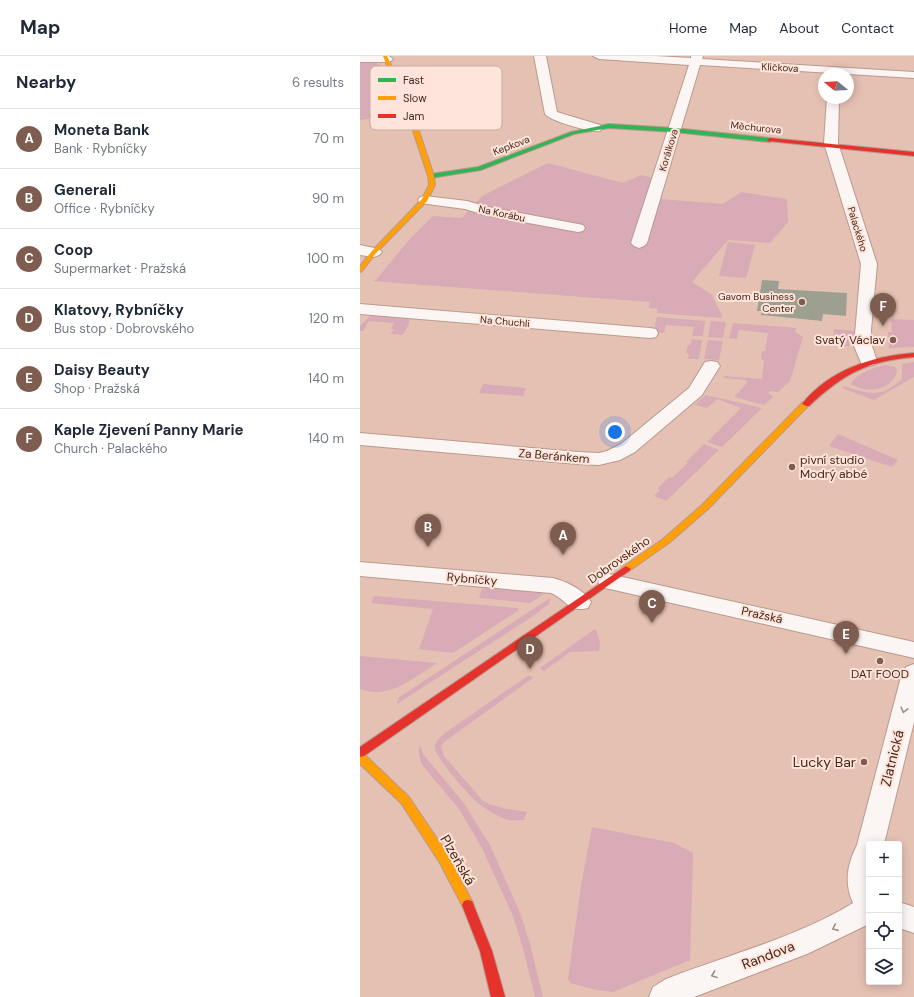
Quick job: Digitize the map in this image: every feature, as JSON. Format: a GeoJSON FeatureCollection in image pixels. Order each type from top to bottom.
{"type":"FeatureCollection","features":[{"type":"Feature","properties":{"kind":"street"},"geometry":{"type":"LineString","coordinates":[[540,56],[549,110],[551,114],[556,117],[585,123],[596,128]]}},
{"type":"Feature","properties":{"kind":"street","name":"Kličkova"},"geometry":{"type":"LineString","coordinates":[[599,56],[697,59],[818,70]]}},
{"type":"Feature","properties":{"kind":"street"},"geometry":{"type":"LineString","coordinates":[[835,56],[835,68]]}},
{"type":"Feature","properties":{"kind":"street"},"geometry":{"type":"LineString","coordinates":[[360,59],[386,58]]}},
{"type":"Feature","properties":{"kind":"street","name":"Korálkova"},"geometry":{"type":"LineString","coordinates":[[639,243],[697,59]]}},
{"type":"Feature","properties":{"kind":"street","name":"Kličkova"},"geometry":{"type":"LineString","coordinates":[[854,72],[914,74]]}},
{"type":"Feature","properties":{"kind":"street","name":"Palackého"},"geometry":{"type":"LineString","coordinates":[[833,104],[831,143],[869,264],[863,330],[863,346],[868,361]]}},
{"type":"Feature","properties":{"kind":"street","name":"Měchurova"},"geometry":{"type":"LineString","coordinates":[[596,128],[627,126],[914,154]]}},
{"type":"Feature","properties":{"kind":"street","name":"Kepkova"},"geometry":{"type":"LineString","coordinates":[[431,176],[479,169],[573,133],[596,128]]}},
{"type":"Feature","properties":{"kind":"street"},"geometry":{"type":"LineString","coordinates":[[360,270],[367,251],[425,200],[430,192],[432,184],[431,176],[416,130]]}},
{"type":"Feature","properties":{"kind":"street","name":"Na Korábu"},"geometry":{"type":"LineString","coordinates":[[425,200],[466,205],[486,211],[578,228]]}},
{"type":"Feature","properties":{"kind":"street","name":"Na Chuchli"},"geometry":{"type":"LineString","coordinates":[[360,309],[650,333]]}},
{"type":"Feature","properties":{"kind":"street","name":"Dobrovského"},"geometry":{"type":"LineString","coordinates":[[360,753],[609,582],[666,541],[705,507],[818,392],[836,377],[853,367],[868,361],[914,354]]}},
{"type":"Feature","properties":{"kind":"street","name":"Za Beránkem"},"geometry":{"type":"LineString","coordinates":[[360,439],[578,458],[606,458],[628,448],[696,391],[711,366]]}},
{"type":"Feature","properties":{"kind":"street","name":"Rybníčky"},"geometry":{"type":"LineString","coordinates":[[360,569],[553,586],[562,589],[580,602]]}},
{"type":"Feature","properties":{"kind":"street","name":"Pražská"},"geometry":{"type":"LineString","coordinates":[[609,582],[914,650]]}},
{"type":"Feature","properties":{"kind":"street","name":"Zlatnická"},"geometry":{"type":"LineString","coordinates":[[871,841],[914,673]]}},
{"type":"Feature","properties":{"kind":"street","name":"Plzeňská"},"geometry":{"type":"LineString","coordinates":[[360,756],[405,800],[444,859],[473,915],[486,951],[498,997]]}},
{"type":"Feature","properties":{"kind":"street"},"geometry":{"type":"LineString","coordinates":[[866,861],[860,884],[863,896],[866,899]]}},
{"type":"Feature","properties":{"kind":"street","name":"Randova"},"geometry":{"type":"LineString","coordinates":[[664,997],[677,989],[797,944],[851,920],[866,911]]}},
{"type":"Feature","properties":{"kind":"street"},"geometry":{"type":"LineString","coordinates":[[902,916],[914,920]]}},
{"type":"Feature","properties":{"kind":"shaded area"},"geometry":{"type":"Polygon","coordinates":[[[360,61],[376,63],[381,66],[370,66],[370,119],[360,120],[360,61]]]}},
{"type":"Feature","properties":{"kind":"shaded area"},"geometry":{"type":"Polygon","coordinates":[[[548,163],[623,183],[641,175],[653,178],[648,198],[723,204],[741,192],[787,199],[788,222],[770,243],[728,240],[692,282],[711,294],[722,315],[721,318],[657,313],[658,309],[649,308],[650,302],[372,281],[376,280],[409,240],[433,216],[462,218],[482,196],[548,163]]]}},
{"type":"Feature","properties":{"kind":"shaded area"},"geometry":{"type":"Polygon","coordinates":[[[728,242],[755,245],[746,278],[719,276],[728,242]]]}},
{"type":"Feature","properties":{"kind":"shaded area"},"geometry":{"type":"Polygon","coordinates":[[[370,316],[406,318],[409,320],[409,324],[403,335],[391,334],[394,329],[391,329],[394,323],[369,321],[363,331],[360,331],[360,326],[370,316]]]}},
{"type":"Feature","properties":{"kind":"shaded area"},"geometry":{"type":"Polygon","coordinates":[[[657,317],[705,321],[703,336],[692,336],[694,327],[666,325],[664,333],[653,333],[657,317]]]}},
{"type":"Feature","properties":{"kind":"shaded area"},"geometry":{"type":"Polygon","coordinates":[[[891,319],[914,320],[914,347],[889,348],[888,332],[892,332],[891,319]]]}},
{"type":"Feature","properties":{"kind":"shaded area"},"geometry":{"type":"Polygon","coordinates":[[[711,321],[726,322],[723,338],[708,337],[711,321]]]}},
{"type":"Feature","properties":{"kind":"shaded area"},"geometry":{"type":"Polygon","coordinates":[[[733,323],[796,328],[795,332],[803,337],[790,381],[778,392],[770,391],[768,393],[773,397],[764,405],[734,397],[747,383],[746,380],[723,377],[762,379],[764,360],[761,359],[762,351],[765,351],[768,333],[739,330],[737,339],[729,338],[733,323]]]}},
{"type":"Feature","properties":{"kind":"shaded area"},"geometry":{"type":"Polygon","coordinates":[[[834,329],[854,331],[853,341],[849,346],[833,345],[834,329]]]}},
{"type":"Feature","properties":{"kind":"shaded area"},"geometry":{"type":"Polygon","coordinates":[[[692,339],[702,340],[699,359],[688,359],[689,354],[686,353],[688,345],[690,345],[692,339]]]}},
{"type":"Feature","properties":{"kind":"shaded area"},"geometry":{"type":"Polygon","coordinates":[[[708,340],[723,341],[719,360],[704,359],[708,340]]]}},
{"type":"Feature","properties":{"kind":"shaded area"},"geometry":{"type":"Polygon","coordinates":[[[914,362],[914,377],[874,400],[842,388],[844,386],[868,393],[887,390],[902,379],[902,364],[914,362]]]}},
{"type":"Feature","properties":{"kind":"shaded area"},"geometry":{"type":"Polygon","coordinates":[[[885,365],[895,367],[897,370],[895,377],[885,386],[871,390],[851,384],[853,380],[861,374],[885,365]]]}},
{"type":"Feature","properties":{"kind":"shaded area"},"geometry":{"type":"Polygon","coordinates":[[[483,384],[526,388],[523,396],[479,393],[483,384]]]}},
{"type":"Feature","properties":{"kind":"shaded area"},"geometry":{"type":"Polygon","coordinates":[[[706,395],[762,408],[722,447],[707,442],[741,408],[717,399],[707,408],[695,404],[706,395]]]}},
{"type":"Feature","properties":{"kind":"shaded area"},"geometry":{"type":"Polygon","coordinates":[[[838,434],[898,460],[892,467],[829,446],[838,434]]]}},
{"type":"Feature","properties":{"kind":"shaded area"},"geometry":{"type":"Polygon","coordinates":[[[704,444],[719,450],[667,500],[654,496],[660,490],[657,489],[669,477],[672,478],[688,463],[686,462],[704,444]]]}},
{"type":"Feature","properties":{"kind":"shaded area"},"geometry":{"type":"Polygon","coordinates":[[[486,588],[539,592],[544,594],[530,603],[479,598],[482,589],[486,588]]]}},
{"type":"Feature","properties":{"kind":"shaded area"},"geometry":{"type":"Polygon","coordinates":[[[374,596],[518,608],[519,610],[453,653],[419,649],[433,609],[371,603],[374,596]]]}},
{"type":"Feature","properties":{"kind":"shaded area"},"geometry":{"type":"Polygon","coordinates":[[[550,598],[549,604],[533,616],[397,704],[398,698],[550,598]]]}},
{"type":"Feature","properties":{"kind":"shaded area"},"geometry":{"type":"Polygon","coordinates":[[[595,629],[599,639],[599,651],[570,652],[544,671],[540,668],[595,629]]]}},
{"type":"Feature","properties":{"kind":"shaded area"},"geometry":{"type":"Polygon","coordinates":[[[360,656],[437,663],[401,686],[381,692],[371,692],[360,689],[360,656]]]}},
{"type":"Feature","properties":{"kind":"shaded area"},"geometry":{"type":"Polygon","coordinates":[[[529,675],[533,678],[444,742],[441,746],[444,756],[483,801],[499,807],[527,812],[524,820],[511,820],[489,811],[475,800],[461,786],[441,760],[435,746],[438,739],[445,733],[529,675]]]}},
{"type":"Feature","properties":{"kind":"shaded area"},"geometry":{"type":"Polygon","coordinates":[[[420,744],[423,754],[463,802],[490,845],[521,915],[543,997],[535,997],[523,948],[513,916],[482,848],[459,809],[423,766],[419,755],[420,744]]]}},
{"type":"Feature","properties":{"kind":"shaded area"},"geometry":{"type":"Polygon","coordinates":[[[592,827],[674,843],[693,853],[690,960],[613,992],[597,990],[570,983],[568,979],[581,886],[592,827]]]}},
{"type":"Feature","properties":{"kind":"building","name":"Gavom Business Center"},"geometry":{"type":"Polygon","coordinates":[[[762,280],[779,281],[778,289],[847,293],[846,316],[823,314],[822,321],[761,315],[762,311],[757,311],[762,280]]]}},
{"type":"Feature","properties":{"kind":"traffic: fast"},"geometry":{"type":"LineString","coordinates":[[431,176],[479,169],[573,133],[609,126],[674,130],[770,140]]}},
{"type":"Feature","properties":{"kind":"traffic: slow"},"geometry":{"type":"LineString","coordinates":[[385,56],[389,66]]}},
{"type":"Feature","properties":{"kind":"traffic: slow"},"geometry":{"type":"LineString","coordinates":[[360,270],[374,252],[425,200],[432,185],[431,176],[416,130]]}},
{"type":"Feature","properties":{"kind":"traffic: slow"},"geometry":{"type":"LineString","coordinates":[[626,569],[666,541],[705,507],[806,404]]}},
{"type":"Feature","properties":{"kind":"traffic: slow"},"geometry":{"type":"LineString","coordinates":[[360,757],[405,800],[444,859],[468,905]]}},
{"type":"Feature","properties":{"kind":"traffic: jam"},"geometry":{"type":"LineString","coordinates":[[770,140],[914,154]]}},
{"type":"Feature","properties":{"kind":"traffic: jam"},"geometry":{"type":"LineString","coordinates":[[806,404],[830,383],[855,368],[882,359],[914,355]]}},
{"type":"Feature","properties":{"kind":"traffic: jam"},"geometry":{"type":"LineString","coordinates":[[360,753],[626,569]]}},
{"type":"Feature","properties":{"kind":"traffic: jam"},"geometry":{"type":"LineString","coordinates":[[468,905],[486,951],[498,997]]}},
{"type":"Feature","properties":{"kind":"place","name":"Gavom Business Center"},"geometry":{"type":"Point","coordinates":[802,302]}},
{"type":"Feature","properties":{"kind":"place","name":"Kaple Zjevení Panny Marie"},"geometry":{"type":"Point","coordinates":[883,326]}},
{"type":"Feature","properties":{"kind":"place","name":"Svatý Václav"},"geometry":{"type":"Point","coordinates":[893,340]}},
{"type":"Feature","properties":{"kind":"place","name":"pivní studio Modrý abbé"},"geometry":{"type":"Point","coordinates":[792,467]}},
{"type":"Feature","properties":{"kind":"place","name":"Generali"},"geometry":{"type":"Point","coordinates":[428,547]}},
{"type":"Feature","properties":{"kind":"place","name":"Moneta Bank"},"geometry":{"type":"Point","coordinates":[563,555]}},
{"type":"Feature","properties":{"kind":"place","name":"Coop"},"geometry":{"type":"Point","coordinates":[652,623]}},
{"type":"Feature","properties":{"kind":"place","name":"Daisy Beauty"},"geometry":{"type":"Point","coordinates":[846,654]}},
{"type":"Feature","properties":{"kind":"place","name":"DAT FOOD"},"geometry":{"type":"Point","coordinates":[880,661]}},
{"type":"Feature","properties":{"kind":"place","name":"Klatovy, Rybníčky"},"geometry":{"type":"Point","coordinates":[530,669]}},
{"type":"Feature","properties":{"kind":"place","name":"Lucky Bar"},"geometry":{"type":"Point","coordinates":[864,762]}}]}
